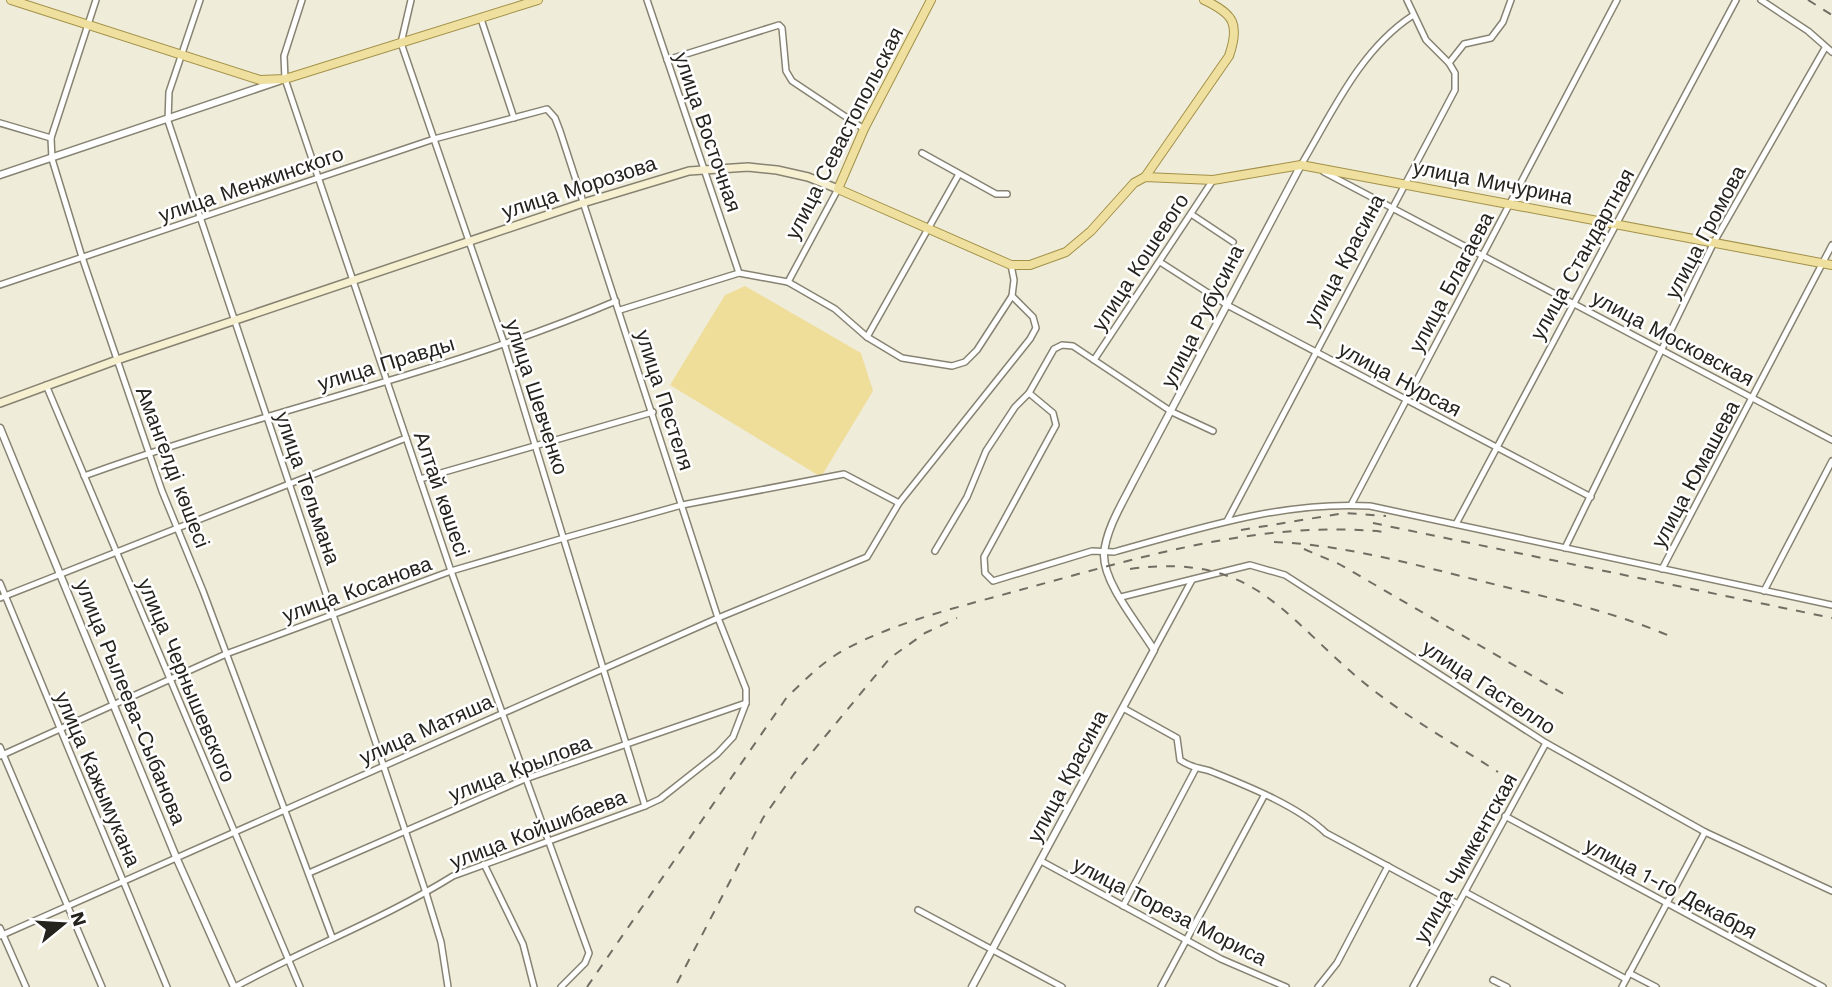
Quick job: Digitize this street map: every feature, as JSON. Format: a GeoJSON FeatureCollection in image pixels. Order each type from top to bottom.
{"type":"FeatureCollection","features":[{"type":"Feature","properties":{"kind":"main road"},"geometry":{"type":"LineString","coordinates":[[11,0],[261,80],[285,79],[537,0]]}},
{"type":"Feature","properties":{"kind":"main road","name":"улица Севастопольская"},"geometry":{"type":"LineString","coordinates":[[838,189],[864,129],[931,0]]}},
{"type":"Feature","properties":{"kind":"main road"},"geometry":{"type":"LineString","coordinates":[[1010,265],[1030,265],[1066,252],[1091,232],[1134,183],[1145,177],[1229,56],[1234,40],[1231,17],[1205,0]]}},
{"type":"Feature","properties":{"kind":"main road","name":"улица Мичурина"},"geometry":{"type":"LineString","coordinates":[[1145,177],[1213,180],[1301,165],[1313,166],[1832,265]]}},
{"type":"Feature","properties":{"kind":"main road","name":"улица Морозова"},"geometry":{"type":"LineString","coordinates":[[0,403],[117,360],[583,203],[703,169],[777,170],[808,177],[1010,265]]}},
{"type":"Feature","properties":{"kind":"street","name":"Амангелді көшесі"},"geometry":{"type":"LineString","coordinates":[[96,0],[51,138],[52,159],[148,452],[286,809],[332,937]]}},
{"type":"Feature","properties":{"kind":"street","name":"улица Тельмана"},"geometry":{"type":"LineString","coordinates":[[200,0],[169,92],[168,121],[426,893],[441,942],[448,987]]}},
{"type":"Feature","properties":{"kind":"street","name":"Алтай көшесі"},"geometry":{"type":"LineString","coordinates":[[302,0],[284,57],[285,79],[405,438],[501,713],[589,953],[585,963],[561,987]]}},
{"type":"Feature","properties":{"kind":"street"},"geometry":{"type":"LineString","coordinates":[[400,0],[411,2],[401,43]]}},
{"type":"Feature","properties":{"kind":"street","name":"улица Восточная"},"geometry":{"type":"LineString","coordinates":[[648,0],[739,273]]}},
{"type":"Feature","properties":{"kind":"street"},"geometry":{"type":"LineString","coordinates":[[1407,0],[1412,16],[1426,40],[1449,63],[1464,44],[1491,38],[1503,22],[1511,0]]}},
{"type":"Feature","properties":{"kind":"street","name":"улица Благаева"},"geometry":{"type":"LineString","coordinates":[[1351,505],[1617,0]]}},
{"type":"Feature","properties":{"kind":"street","name":"улица Стандартная"},"geometry":{"type":"LineString","coordinates":[[1456,524],[1736,0]]}},
{"type":"Feature","properties":{"kind":"street"},"geometry":{"type":"LineString","coordinates":[[1761,0],[1808,31],[1832,52]]}},
{"type":"Feature","properties":{"kind":"street","name":"улица Рубусина"},"geometry":{"type":"LineString","coordinates":[[1104,552],[1123,502],[1301,165],[1374,47],[1392,29],[1412,16]]}},
{"type":"Feature","properties":{"kind":"street"},"geometry":{"type":"LineString","coordinates":[[481,19],[514,118]]}},
{"type":"Feature","properties":{"kind":"street"},"geometry":{"type":"LineString","coordinates":[[667,60],[779,25],[782,28],[786,71],[792,81],[864,129]]}},
{"type":"Feature","properties":{"kind":"street","name":"улица Шевченко"},"geometry":{"type":"LineString","coordinates":[[401,43],[537,445],[645,806]]}},
{"type":"Feature","properties":{"kind":"street","name":"улица Громова"},"geometry":{"type":"LineString","coordinates":[[1565,548],[1714,242],[1825,48]]}},
{"type":"Feature","properties":{"kind":"street","name":"улица Красина"},"geometry":{"type":"LineString","coordinates":[[1227,521],[1455,90],[1455,74],[1449,63]]}},
{"type":"Feature","properties":{"kind":"street"},"geometry":{"type":"LineString","coordinates":[[0,175],[168,121],[285,79]]}},
{"type":"Feature","properties":{"kind":"street","name":"улица Менжинского"},"geometry":{"type":"LineString","coordinates":[[0,285],[434,139],[547,109]]}},
{"type":"Feature","properties":{"kind":"street","name":"улица Пестеля"},"geometry":{"type":"LineString","coordinates":[[547,109],[555,118],[617,301],[718,618],[746,689],[746,703]]}},
{"type":"Feature","properties":{"kind":"street"},"geometry":{"type":"LineString","coordinates":[[0,123],[51,138]]}},
{"type":"Feature","properties":{"kind":"street"},"geometry":{"type":"LineString","coordinates":[[922,153],[996,194],[1007,194]]}},
{"type":"Feature","properties":{"kind":"street","name":"улица Московская"},"geometry":{"type":"LineString","coordinates":[[1313,166],[1832,440]]}},
{"type":"Feature","properties":{"kind":"street"},"geometry":{"type":"LineString","coordinates":[[867,337],[959,174]]}},
{"type":"Feature","properties":{"kind":"street","name":"улица Кошевого"},"geometry":{"type":"LineString","coordinates":[[1094,360],[1213,180]]}},
{"type":"Feature","properties":{"kind":"street","name":"улица Севастопольская"},"geometry":{"type":"LineString","coordinates":[[788,282],[838,189]]}},
{"type":"Feature","properties":{"kind":"street","name":"улица Рубусина"},"geometry":{"type":"LineString","coordinates":[[1191,214],[1233,242]]}},
{"type":"Feature","properties":{"kind":"street","name":"улица Юмашева"},"geometry":{"type":"LineString","coordinates":[[1662,569],[1832,245]]}},
{"type":"Feature","properties":{"kind":"street","name":"улица Нурсая"},"geometry":{"type":"LineString","coordinates":[[1160,262],[1227,305],[1591,497]]}},
{"type":"Feature","properties":{"kind":"street"},"geometry":{"type":"LineString","coordinates":[[620,310],[739,273],[788,282],[844,316],[867,337],[902,358],[952,366],[965,362],[977,350],[1012,296],[1014,279],[1010,265]]}},
{"type":"Feature","properties":{"kind":"street"},"geometry":{"type":"LineString","coordinates":[[899,503],[1036,328],[1033,317],[1012,296]]}},
{"type":"Feature","properties":{"kind":"street","name":"улица Правды"},"geometry":{"type":"LineString","coordinates":[[84,476],[148,452],[504,343],[617,301]]}},
{"type":"Feature","properties":{"kind":"street","name":"улица Кошевого"},"geometry":{"type":"LineString","coordinates":[[934,551],[967,497],[986,451],[1015,407],[1029,393],[1054,349],[1069,344],[1172,412],[1213,431]]}},
{"type":"Feature","properties":{"kind":"street","name":"улица Чернышевского"},"geometry":{"type":"LineString","coordinates":[[46,385],[300,987]]}},
{"type":"Feature","properties":{"kind":"street"},"geometry":{"type":"LineString","coordinates":[[1029,393],[1054,413],[1056,425],[988,549],[983,564],[985,573],[993,581],[1080,555],[1114,552],[1273,510],[1351,505],[1456,524],[1832,605]]}},
{"type":"Feature","properties":{"kind":"street"},"geometry":{"type":"LineString","coordinates":[[420,479],[653,412]]}},
{"type":"Feature","properties":{"kind":"street","name":"улица Рылеева-Сыбанова"},"geometry":{"type":"LineString","coordinates":[[0,428],[176,857],[234,987]]}},
{"type":"Feature","properties":{"kind":"street"},"geometry":{"type":"LineString","coordinates":[[3,597],[405,438]]}},
{"type":"Feature","properties":{"kind":"street"},"geometry":{"type":"LineString","coordinates":[[1764,591],[1832,461]]}},
{"type":"Feature","properties":{"kind":"street","name":"улица Косанова"},"geometry":{"type":"LineString","coordinates":[[2,756],[226,654],[334,614],[452,572],[681,505],[844,474],[899,503]]}},
{"type":"Feature","properties":{"kind":"street","name":"улица Матяша"},"geometry":{"type":"LineString","coordinates":[[1,935],[718,618],[867,557],[899,503]]}},
{"type":"Feature","properties":{"kind":"street"},"geometry":{"type":"LineString","coordinates":[[1104,552],[1108,576],[1154,650]]}},
{"type":"Feature","properties":{"kind":"street","name":"улица Гастелло"},"geometry":{"type":"LineString","coordinates":[[1121,597],[1250,565],[1285,575],[1546,743],[1705,831],[1832,891]]}},
{"type":"Feature","properties":{"kind":"street","name":"улица Красина"},"geometry":{"type":"LineString","coordinates":[[972,987],[1192,580]]}},
{"type":"Feature","properties":{"kind":"street","name":"улица Кажымукана"},"geometry":{"type":"LineString","coordinates":[[0,583],[3,597],[167,987]]}},
{"type":"Feature","properties":{"kind":"street","name":"улица Крылова"},"geometry":{"type":"LineString","coordinates":[[309,873],[525,779],[746,703]]}},
{"type":"Feature","properties":{"kind":"street","name":"улица Койшибаева"},"geometry":{"type":"LineString","coordinates":[[234,987],[288,958],[426,893],[453,876],[660,799],[717,754],[733,737],[746,703]]}},
{"type":"Feature","properties":{"kind":"street"},"geometry":{"type":"LineString","coordinates":[[1123,708],[1177,737],[1180,760],[1195,770],[1213,771],[1264,796],[1313,821],[1326,833],[1458,904]]}},
{"type":"Feature","properties":{"kind":"street","name":"улица Чимкентская"},"geometry":{"type":"LineString","coordinates":[[1413,987],[1546,743]]}},
{"type":"Feature","properties":{"kind":"street"},"geometry":{"type":"LineString","coordinates":[[0,747],[102,987]]}},
{"type":"Feature","properties":{"kind":"street"},"geometry":{"type":"LineString","coordinates":[[1123,906],[1195,770]]}},
{"type":"Feature","properties":{"kind":"street"},"geometry":{"type":"LineString","coordinates":[[1161,987],[1264,796]]}},
{"type":"Feature","properties":{"kind":"street","name":"улица 1-го Декабря"},"geometry":{"type":"LineString","coordinates":[[1505,816],[1823,987]]}},
{"type":"Feature","properties":{"kind":"street"},"geometry":{"type":"LineString","coordinates":[[1622,987],[1705,831]]}},
{"type":"Feature","properties":{"kind":"street","name":"улица Тореза Мориса"},"geometry":{"type":"LineString","coordinates":[[1041,861],[1186,940],[1286,987]]}},
{"type":"Feature","properties":{"kind":"street"},"geometry":{"type":"LineString","coordinates":[[484,864],[523,944],[534,987]]}},
{"type":"Feature","properties":{"kind":"street"},"geometry":{"type":"LineString","coordinates":[[1318,987],[1337,963],[1388,866]]}},
{"type":"Feature","properties":{"kind":"street"},"geometry":{"type":"LineString","coordinates":[[1465,891],[1628,976],[1656,987]]}},
{"type":"Feature","properties":{"kind":"street"},"geometry":{"type":"LineString","coordinates":[[918,910],[1062,987]]}},
{"type":"Feature","properties":{"kind":"street"},"geometry":{"type":"LineString","coordinates":[[0,928],[26,987]]}},
{"type":"Feature","properties":{"kind":"street"},"geometry":{"type":"LineString","coordinates":[[1493,980],[1507,987]]}},
{"type":"Feature","properties":{"kind":"shaded area"},"geometry":{"type":"Polygon","coordinates":[[[745,286],[861,353],[873,391],[821,477],[670,385],[725,295],[745,286]]]}},
{"type":"Feature","properties":{"kind":"railway"},"geometry":{"type":"LineString","coordinates":[[1808,0],[1832,15]]}},
{"type":"Feature","properties":{"kind":"railway"},"geometry":{"type":"LineString","coordinates":[[1241,530],[1345,513],[1386,516]]}},
{"type":"Feature","properties":{"kind":"railway"},"geometry":{"type":"LineString","coordinates":[[1373,523],[1832,618]]}},
{"type":"Feature","properties":{"kind":"railway"},"geometry":{"type":"LineString","coordinates":[[587,987],[787,697],[821,666],[844,650],[908,622],[953,608],[1155,554],[1247,536],[1293,531],[1339,529],[1385,532]]}},
{"type":"Feature","properties":{"kind":"railway"},"geometry":{"type":"LineString","coordinates":[[1274,542],[1354,551],[1407,563],[1581,606],[1674,638]]}},
{"type":"Feature","properties":{"kind":"railway"},"geometry":{"type":"LineString","coordinates":[[1304,549],[1339,564],[1567,696]]}},
{"type":"Feature","properties":{"kind":"railway"},"geometry":{"type":"LineString","coordinates":[[1130,569],[1175,566],[1211,571],[1242,582],[1269,598],[1377,693],[1498,772]]}},
{"type":"Feature","properties":{"kind":"railway"},"geometry":{"type":"LineString","coordinates":[[677,983],[763,818],[794,774],[890,658],[925,633],[957,618]]}}]}
